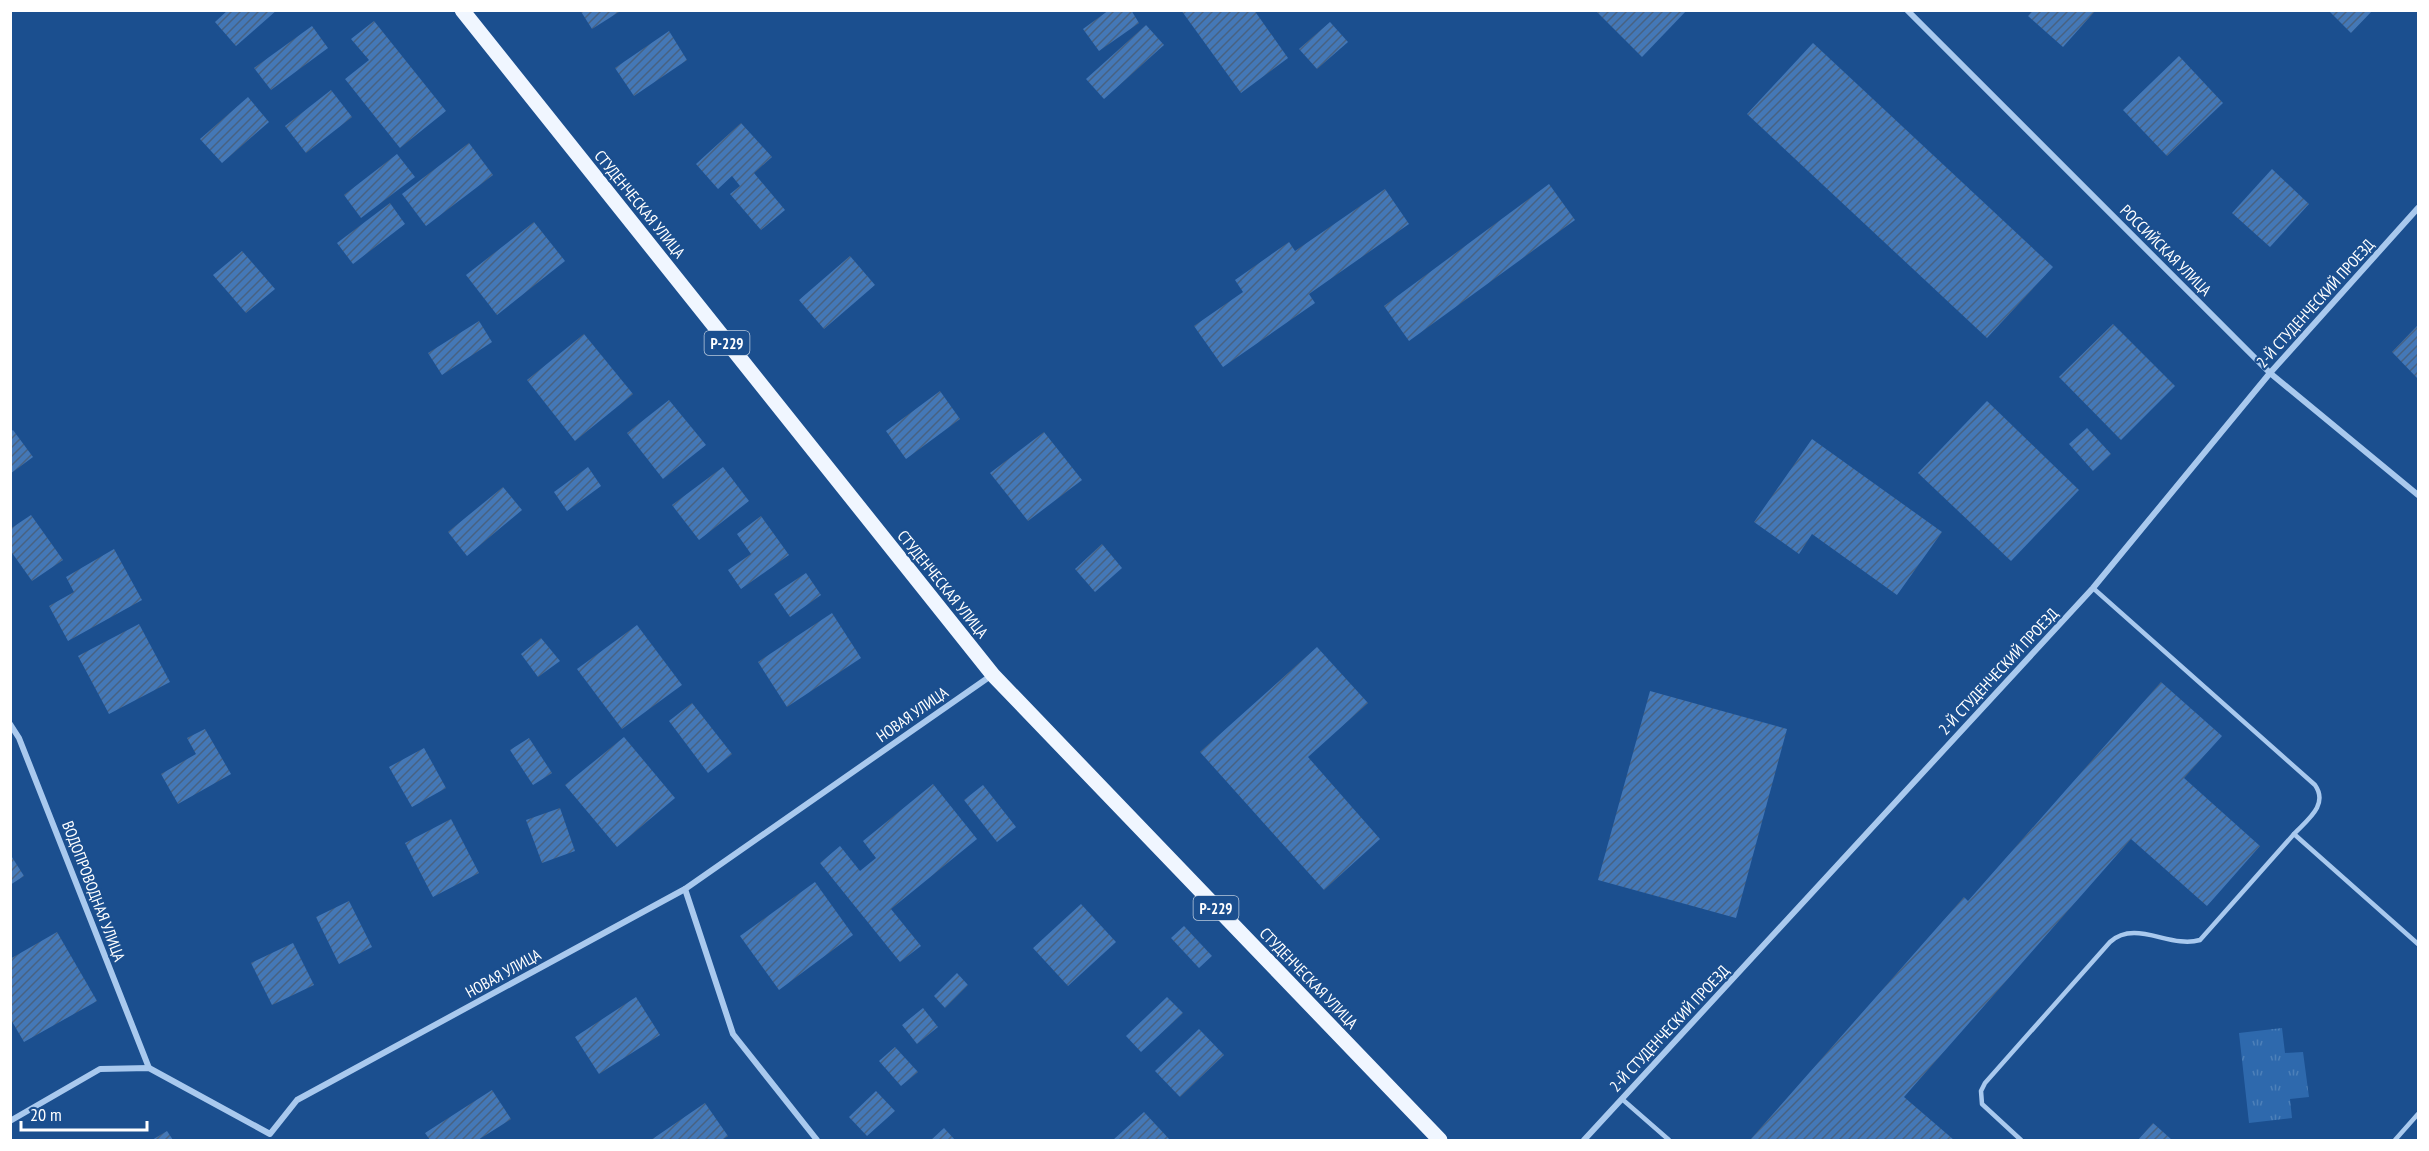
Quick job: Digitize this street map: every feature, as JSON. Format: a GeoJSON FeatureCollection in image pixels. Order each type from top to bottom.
{"type":"FeatureCollection","features":[{"type":"Feature","properties":{"kind":"main road","name":"СТУДЕНЧЕСКАЯ УЛИЦА"},"geometry":{"type":"LineString","coordinates":[[462,10],[993,675],[1440,1140]]}},
{"type":"Feature","properties":{"kind":"street","name":"РОССИЙСКАЯ УЛИЦА"},"geometry":{"type":"LineString","coordinates":[[1907,10],[2270,373],[2418,495]]}},
{"type":"Feature","properties":{"kind":"street","name":"2-Й СТУДЕНЧЕСКИЙ ПРОЕЗД"},"geometry":{"type":"LineString","coordinates":[[1584,1140],[2093,588],[2270,373],[2418,208]]}},
{"type":"Feature","properties":{"kind":"street","name":"НОВАЯ УЛИЦА"},"geometry":{"type":"LineString","coordinates":[[149,1068],[270,1137],[297,1100],[685,889],[993,675]]}},
{"type":"Feature","properties":{"kind":"street","name":"ВОДОПРОВОДНАЯ УЛИЦА"},"geometry":{"type":"LineString","coordinates":[[10,724],[19,738],[149,1068]]}},
{"type":"Feature","properties":{"kind":"street"},"geometry":{"type":"LineString","coordinates":[[685,889],[733,1034],[817,1140]]}},
{"type":"Feature","properties":{"kind":"street"},"geometry":{"type":"LineString","coordinates":[[10,1121],[100,1070],[149,1068]]}},
{"type":"Feature","properties":{"kind":"lane"},"geometry":{"type":"LineString","coordinates":[[2021,1140],[1982,1104],[1981,1091],[1985,1083],[2117,936],[2127,932],[2181,942],[2191,943],[2200,940],[2321,801],[2320,792],[2315,785],[2093,588]]}},
{"type":"Feature","properties":{"kind":"lane"},"geometry":{"type":"LineString","coordinates":[[2294,834],[2418,944]]}},
{"type":"Feature","properties":{"kind":"lane"},"geometry":{"type":"LineString","coordinates":[[1622,1099],[1669,1140]]}},
{"type":"Feature","properties":{"kind":"lane"},"geometry":{"type":"LineString","coordinates":[[2395,1140],[2418,1114]]}},
{"type":"Feature","properties":{"kind":"green space"},"geometry":{"type":"Polygon","coordinates":[[[2282,1028],[2285,1053],[2303,1052],[2309,1097],[2290,1099],[2292,1118],[2249,1123],[2239,1033],[2282,1028]]]}},
{"type":"Feature","properties":{"kind":"building"},"geometry":{"type":"Polygon","coordinates":[[[228,10],[277,10],[236,46],[215,22],[228,10]]]}},
{"type":"Feature","properties":{"kind":"building"},"geometry":{"type":"Polygon","coordinates":[[[580,10],[622,10],[592,29],[580,10]]]}},
{"type":"Feature","properties":{"kind":"building"},"geometry":{"type":"Polygon","coordinates":[[[1109,10],[1131,10],[1139,23],[1099,51],[1083,29],[1109,10]]]}},
{"type":"Feature","properties":{"kind":"building"},"geometry":{"type":"Polygon","coordinates":[[[1181,10],[1254,10],[1288,58],[1241,93],[1181,10]]]}},
{"type":"Feature","properties":{"kind":"building"},"geometry":{"type":"Polygon","coordinates":[[[1595,10],[1687,10],[1642,57],[1595,10]]]}},
{"type":"Feature","properties":{"kind":"building"},"geometry":{"type":"Polygon","coordinates":[[[2033,10],[2096,10],[2063,47],[2028,16],[2033,10]]]}},
{"type":"Feature","properties":{"kind":"building"},"geometry":{"type":"Polygon","coordinates":[[[2328,10],[2373,10],[2351,33],[2328,10]]]}},
{"type":"Feature","properties":{"kind":"building"},"geometry":{"type":"Polygon","coordinates":[[[374,21],[446,111],[400,148],[345,79],[369,60],[351,39],[374,21]]]}},
{"type":"Feature","properties":{"kind":"building"},"geometry":{"type":"Polygon","coordinates":[[[1330,22],[1348,42],[1317,69],[1299,49],[1330,22]]]}},
{"type":"Feature","properties":{"kind":"building"},"geometry":{"type":"Polygon","coordinates":[[[1146,25],[1164,45],[1104,99],[1086,79],[1146,25]]]}},
{"type":"Feature","properties":{"kind":"building"},"geometry":{"type":"Polygon","coordinates":[[[312,26],[328,48],[271,90],[254,68],[312,26]]]}},
{"type":"Feature","properties":{"kind":"building"},"geometry":{"type":"Polygon","coordinates":[[[669,31],[687,60],[634,96],[615,68],[669,31]]]}},
{"type":"Feature","properties":{"kind":"building"},"geometry":{"type":"Polygon","coordinates":[[[1813,43],[2053,267],[1987,338],[1747,114],[1813,43]]]}},
{"type":"Feature","properties":{"kind":"building"},"geometry":{"type":"Polygon","coordinates":[[[2179,56],[2223,103],[2167,156],[2123,110],[2179,56]]]}},
{"type":"Feature","properties":{"kind":"building"},"geometry":{"type":"Polygon","coordinates":[[[331,90],[352,117],[306,153],[285,126],[331,90]]]}},
{"type":"Feature","properties":{"kind":"building"},"geometry":{"type":"Polygon","coordinates":[[[248,97],[269,122],[222,163],[200,139],[248,97]]]}},
{"type":"Feature","properties":{"kind":"building"},"geometry":{"type":"Polygon","coordinates":[[[741,123],[772,157],[754,173],[785,210],[761,230],[730,194],[740,186],[732,176],[718,189],[696,164],[741,123]]]}},
{"type":"Feature","properties":{"kind":"building"},"geometry":{"type":"Polygon","coordinates":[[[469,143],[493,175],[426,226],[402,194],[469,143]]]}},
{"type":"Feature","properties":{"kind":"building"},"geometry":{"type":"Polygon","coordinates":[[[397,154],[415,177],[361,218],[344,195],[397,154]]]}},
{"type":"Feature","properties":{"kind":"building"},"geometry":{"type":"Polygon","coordinates":[[[2272,169],[2309,204],[2270,247],[2232,213],[2272,169]]]}},
{"type":"Feature","properties":{"kind":"building"},"geometry":{"type":"Polygon","coordinates":[[[1549,184],[1575,220],[1409,341],[1384,306],[1549,184]]]}},
{"type":"Feature","properties":{"kind":"building"},"geometry":{"type":"Polygon","coordinates":[[[1385,189],[1409,224],[1309,294],[1315,303],[1223,367],[1194,326],[1243,292],[1235,280],[1289,242],[1295,251],[1385,189]]]}},
{"type":"Feature","properties":{"kind":"building"},"geometry":{"type":"Polygon","coordinates":[[[390,203],[405,224],[353,264],[337,243],[390,203]]]}},
{"type":"Feature","properties":{"kind":"building"},"geometry":{"type":"Polygon","coordinates":[[[534,222],[565,261],[497,315],[466,275],[534,222]]]}},
{"type":"Feature","properties":{"kind":"building"},"geometry":{"type":"Polygon","coordinates":[[[242,251],[275,289],[246,313],[213,275],[242,251]]]}},
{"type":"Feature","properties":{"kind":"building"},"geometry":{"type":"Polygon","coordinates":[[[850,256],[875,285],[824,329],[799,300],[850,256]]]}},
{"type":"Feature","properties":{"kind":"building"},"geometry":{"type":"Polygon","coordinates":[[[479,321],[492,342],[442,375],[428,353],[479,321]]]}},
{"type":"Feature","properties":{"kind":"building"},"geometry":{"type":"Polygon","coordinates":[[[2113,324],[2175,386],[2121,440],[2059,377],[2113,324]]]}},
{"type":"Feature","properties":{"kind":"building"},"geometry":{"type":"Polygon","coordinates":[[[2418,325],[2418,379],[2392,352],[2418,325]]]}},
{"type":"Feature","properties":{"kind":"building"},"geometry":{"type":"Polygon","coordinates":[[[584,334],[633,394],[575,441],[527,380],[584,334]]]}},
{"type":"Feature","properties":{"kind":"building"},"geometry":{"type":"Polygon","coordinates":[[[940,391],[960,419],[906,459],[886,431],[940,391]]]}},
{"type":"Feature","properties":{"kind":"building"},"geometry":{"type":"Polygon","coordinates":[[[669,400],[706,445],[663,479],[627,433],[669,400]]]}},
{"type":"Feature","properties":{"kind":"building"},"geometry":{"type":"Polygon","coordinates":[[[1987,401],[2079,490],[2011,561],[1918,473],[1987,401]]]}},
{"type":"Feature","properties":{"kind":"building"},"geometry":{"type":"Polygon","coordinates":[[[2087,428],[2111,454],[2093,471],[2069,444],[2087,428]]]}},
{"type":"Feature","properties":{"kind":"building"},"geometry":{"type":"Polygon","coordinates":[[[13,430],[33,457],[10,474],[10,432],[13,430]]]}},
{"type":"Feature","properties":{"kind":"building"},"geometry":{"type":"Polygon","coordinates":[[[1044,432],[1082,480],[1028,521],[990,473],[1044,432]]]}},
{"type":"Feature","properties":{"kind":"building"},"geometry":{"type":"Polygon","coordinates":[[[1812,439],[1942,532],[1897,595],[1812,534],[1799,554],[1754,522],[1812,439]]]}},
{"type":"Feature","properties":{"kind":"building"},"geometry":{"type":"Polygon","coordinates":[[[588,467],[601,486],[567,511],[554,492],[588,467]]]}},
{"type":"Feature","properties":{"kind":"building"},"geometry":{"type":"Polygon","coordinates":[[[723,467],[749,501],[699,540],[672,505],[723,467]]]}},
{"type":"Feature","properties":{"kind":"building"},"geometry":{"type":"Polygon","coordinates":[[[503,487],[522,510],[467,556],[448,532],[503,487]]]}},
{"type":"Feature","properties":{"kind":"building"},"geometry":{"type":"Polygon","coordinates":[[[31,515],[63,560],[32,581],[10,550],[10,529],[31,515]]]}},
{"type":"Feature","properties":{"kind":"building"},"geometry":{"type":"Polygon","coordinates":[[[761,516],[789,555],[741,589],[728,570],[751,554],[737,534],[761,516]]]}},
{"type":"Feature","properties":{"kind":"building"},"geometry":{"type":"Polygon","coordinates":[[[1102,544],[1122,568],[1095,592],[1075,569],[1102,544]]]}},
{"type":"Feature","properties":{"kind":"building"},"geometry":{"type":"Polygon","coordinates":[[[114,549],[142,600],[68,641],[49,606],[74,592],[66,577],[114,549]]]}},
{"type":"Feature","properties":{"kind":"building"},"geometry":{"type":"Polygon","coordinates":[[[806,573],[821,595],[790,617],[774,594],[806,573]]]}},
{"type":"Feature","properties":{"kind":"building"},"geometry":{"type":"Polygon","coordinates":[[[832,613],[861,658],[787,707],[758,662],[832,613]]]}},
{"type":"Feature","properties":{"kind":"building"},"geometry":{"type":"Polygon","coordinates":[[[139,624],[170,682],[109,714],[78,656],[139,624]]]}},
{"type":"Feature","properties":{"kind":"building"},"geometry":{"type":"Polygon","coordinates":[[[637,625],[682,685],[622,729],[577,669],[637,625]]]}},
{"type":"Feature","properties":{"kind":"building"},"geometry":{"type":"Polygon","coordinates":[[[541,638],[560,661],[538,677],[521,654],[541,638]]]}},
{"type":"Feature","properties":{"kind":"building"},"geometry":{"type":"Polygon","coordinates":[[[1317,647],[1368,703],[1308,757],[1380,839],[1324,890],[1200,752],[1317,647]]]}},
{"type":"Feature","properties":{"kind":"building"},"geometry":{"type":"Polygon","coordinates":[[[2161,682],[2222,736],[2184,778],[2260,846],[2207,906],[2131,839],[1904,1097],[1954,1140],[1750,1140],[1964,897],[1968,901],[2161,682]]]}},
{"type":"Feature","properties":{"kind":"building"},"geometry":{"type":"Polygon","coordinates":[[[1650,691],[1787,729],[1736,918],[1598,880],[1650,691]]]}},
{"type":"Feature","properties":{"kind":"building"},"geometry":{"type":"Polygon","coordinates":[[[692,703],[732,754],[708,773],[669,721],[692,703]]]}},
{"type":"Feature","properties":{"kind":"building"},"geometry":{"type":"Polygon","coordinates":[[[205,729],[231,774],[178,804],[161,774],[196,754],[187,738],[205,729]]]}},
{"type":"Feature","properties":{"kind":"building"},"geometry":{"type":"Polygon","coordinates":[[[624,737],[675,798],[617,847],[565,785],[624,737]]]}},
{"type":"Feature","properties":{"kind":"building"},"geometry":{"type":"Polygon","coordinates":[[[529,738],[552,773],[533,785],[510,750],[529,738]]]}},
{"type":"Feature","properties":{"kind":"building"},"geometry":{"type":"Polygon","coordinates":[[[424,748],[446,788],[412,807],[389,767],[424,748]]]}},
{"type":"Feature","properties":{"kind":"building"},"geometry":{"type":"Polygon","coordinates":[[[933,784],[977,839],[891,909],[921,946],[900,962],[820,863],[840,846],[860,871],[876,858],[863,841],[933,784]]]}},
{"type":"Feature","properties":{"kind":"building"},"geometry":{"type":"Polygon","coordinates":[[[983,785],[1016,827],[997,842],[964,800],[983,785]]]}},
{"type":"Feature","properties":{"kind":"building"},"geometry":{"type":"Polygon","coordinates":[[[560,808],[575,851],[542,863],[526,820],[560,808]]]}},
{"type":"Feature","properties":{"kind":"building"},"geometry":{"type":"Polygon","coordinates":[[[451,819],[479,873],[433,897],[405,843],[451,819]]]}},
{"type":"Feature","properties":{"kind":"building"},"geometry":{"type":"Polygon","coordinates":[[[10,854],[24,876],[10,885],[10,854]]]}},
{"type":"Feature","properties":{"kind":"building"},"geometry":{"type":"Polygon","coordinates":[[[815,882],[853,935],[779,990],[740,936],[815,882]]]}},
{"type":"Feature","properties":{"kind":"building"},"geometry":{"type":"Polygon","coordinates":[[[349,901],[372,947],[339,964],[316,917],[349,901]]]}},
{"type":"Feature","properties":{"kind":"building"},"geometry":{"type":"Polygon","coordinates":[[[1081,904],[1116,942],[1068,986],[1033,948],[1081,904]]]}},
{"type":"Feature","properties":{"kind":"building"},"geometry":{"type":"Polygon","coordinates":[[[1184,926],[1212,956],[1199,968],[1171,938],[1184,926]]]}},
{"type":"Feature","properties":{"kind":"building"},"geometry":{"type":"Polygon","coordinates":[[[57,932],[97,1001],[24,1042],[10,1018],[10,959],[57,932]]]}},
{"type":"Feature","properties":{"kind":"building"},"geometry":{"type":"Polygon","coordinates":[[[293,943],[314,985],[272,1005],[251,963],[293,943]]]}},
{"type":"Feature","properties":{"kind":"building"},"geometry":{"type":"Polygon","coordinates":[[[957,973],[968,985],[945,1008],[934,996],[957,973]]]}},
{"type":"Feature","properties":{"kind":"building"},"geometry":{"type":"Polygon","coordinates":[[[636,997],[660,1035],[599,1074],[575,1037],[636,997]]]}},
{"type":"Feature","properties":{"kind":"building"},"geometry":{"type":"Polygon","coordinates":[[[1167,997],[1183,1013],[1141,1052],[1126,1036],[1167,997]]]}},
{"type":"Feature","properties":{"kind":"building"},"geometry":{"type":"Polygon","coordinates":[[[923,1008],[938,1027],[917,1044],[902,1025],[923,1008]]]}},
{"type":"Feature","properties":{"kind":"building"},"geometry":{"type":"Polygon","coordinates":[[[1199,1029],[1224,1055],[1180,1097],[1155,1071],[1199,1029]]]}},
{"type":"Feature","properties":{"kind":"building"},"geometry":{"type":"Polygon","coordinates":[[[895,1047],[918,1072],[901,1086],[879,1061],[895,1047]]]}},
{"type":"Feature","properties":{"kind":"building"},"geometry":{"type":"Polygon","coordinates":[[[492,1090],[511,1119],[478,1140],[430,1140],[425,1133],[492,1090]]]}},
{"type":"Feature","properties":{"kind":"building"},"geometry":{"type":"Polygon","coordinates":[[[876,1091],[895,1111],[867,1136],[849,1117],[876,1091]]]}},
{"type":"Feature","properties":{"kind":"building"},"geometry":{"type":"Polygon","coordinates":[[[705,1103],[728,1136],[722,1140],[651,1140],[705,1103]]]}},
{"type":"Feature","properties":{"kind":"building"},"geometry":{"type":"Polygon","coordinates":[[[1144,1112],[1170,1140],[1113,1140],[1144,1112]]]}},
{"type":"Feature","properties":{"kind":"building"},"geometry":{"type":"Polygon","coordinates":[[[2153,1123],[2172,1140],[2138,1140],[2153,1123]]]}},
{"type":"Feature","properties":{"kind":"building"},"geometry":{"type":"Polygon","coordinates":[[[944,1128],[955,1140],[931,1140],[944,1128]]]}},
{"type":"Feature","properties":{"kind":"building"},"geometry":{"type":"Polygon","coordinates":[[[167,1131],[173,1140],[152,1140],[167,1131]]]}}]}
